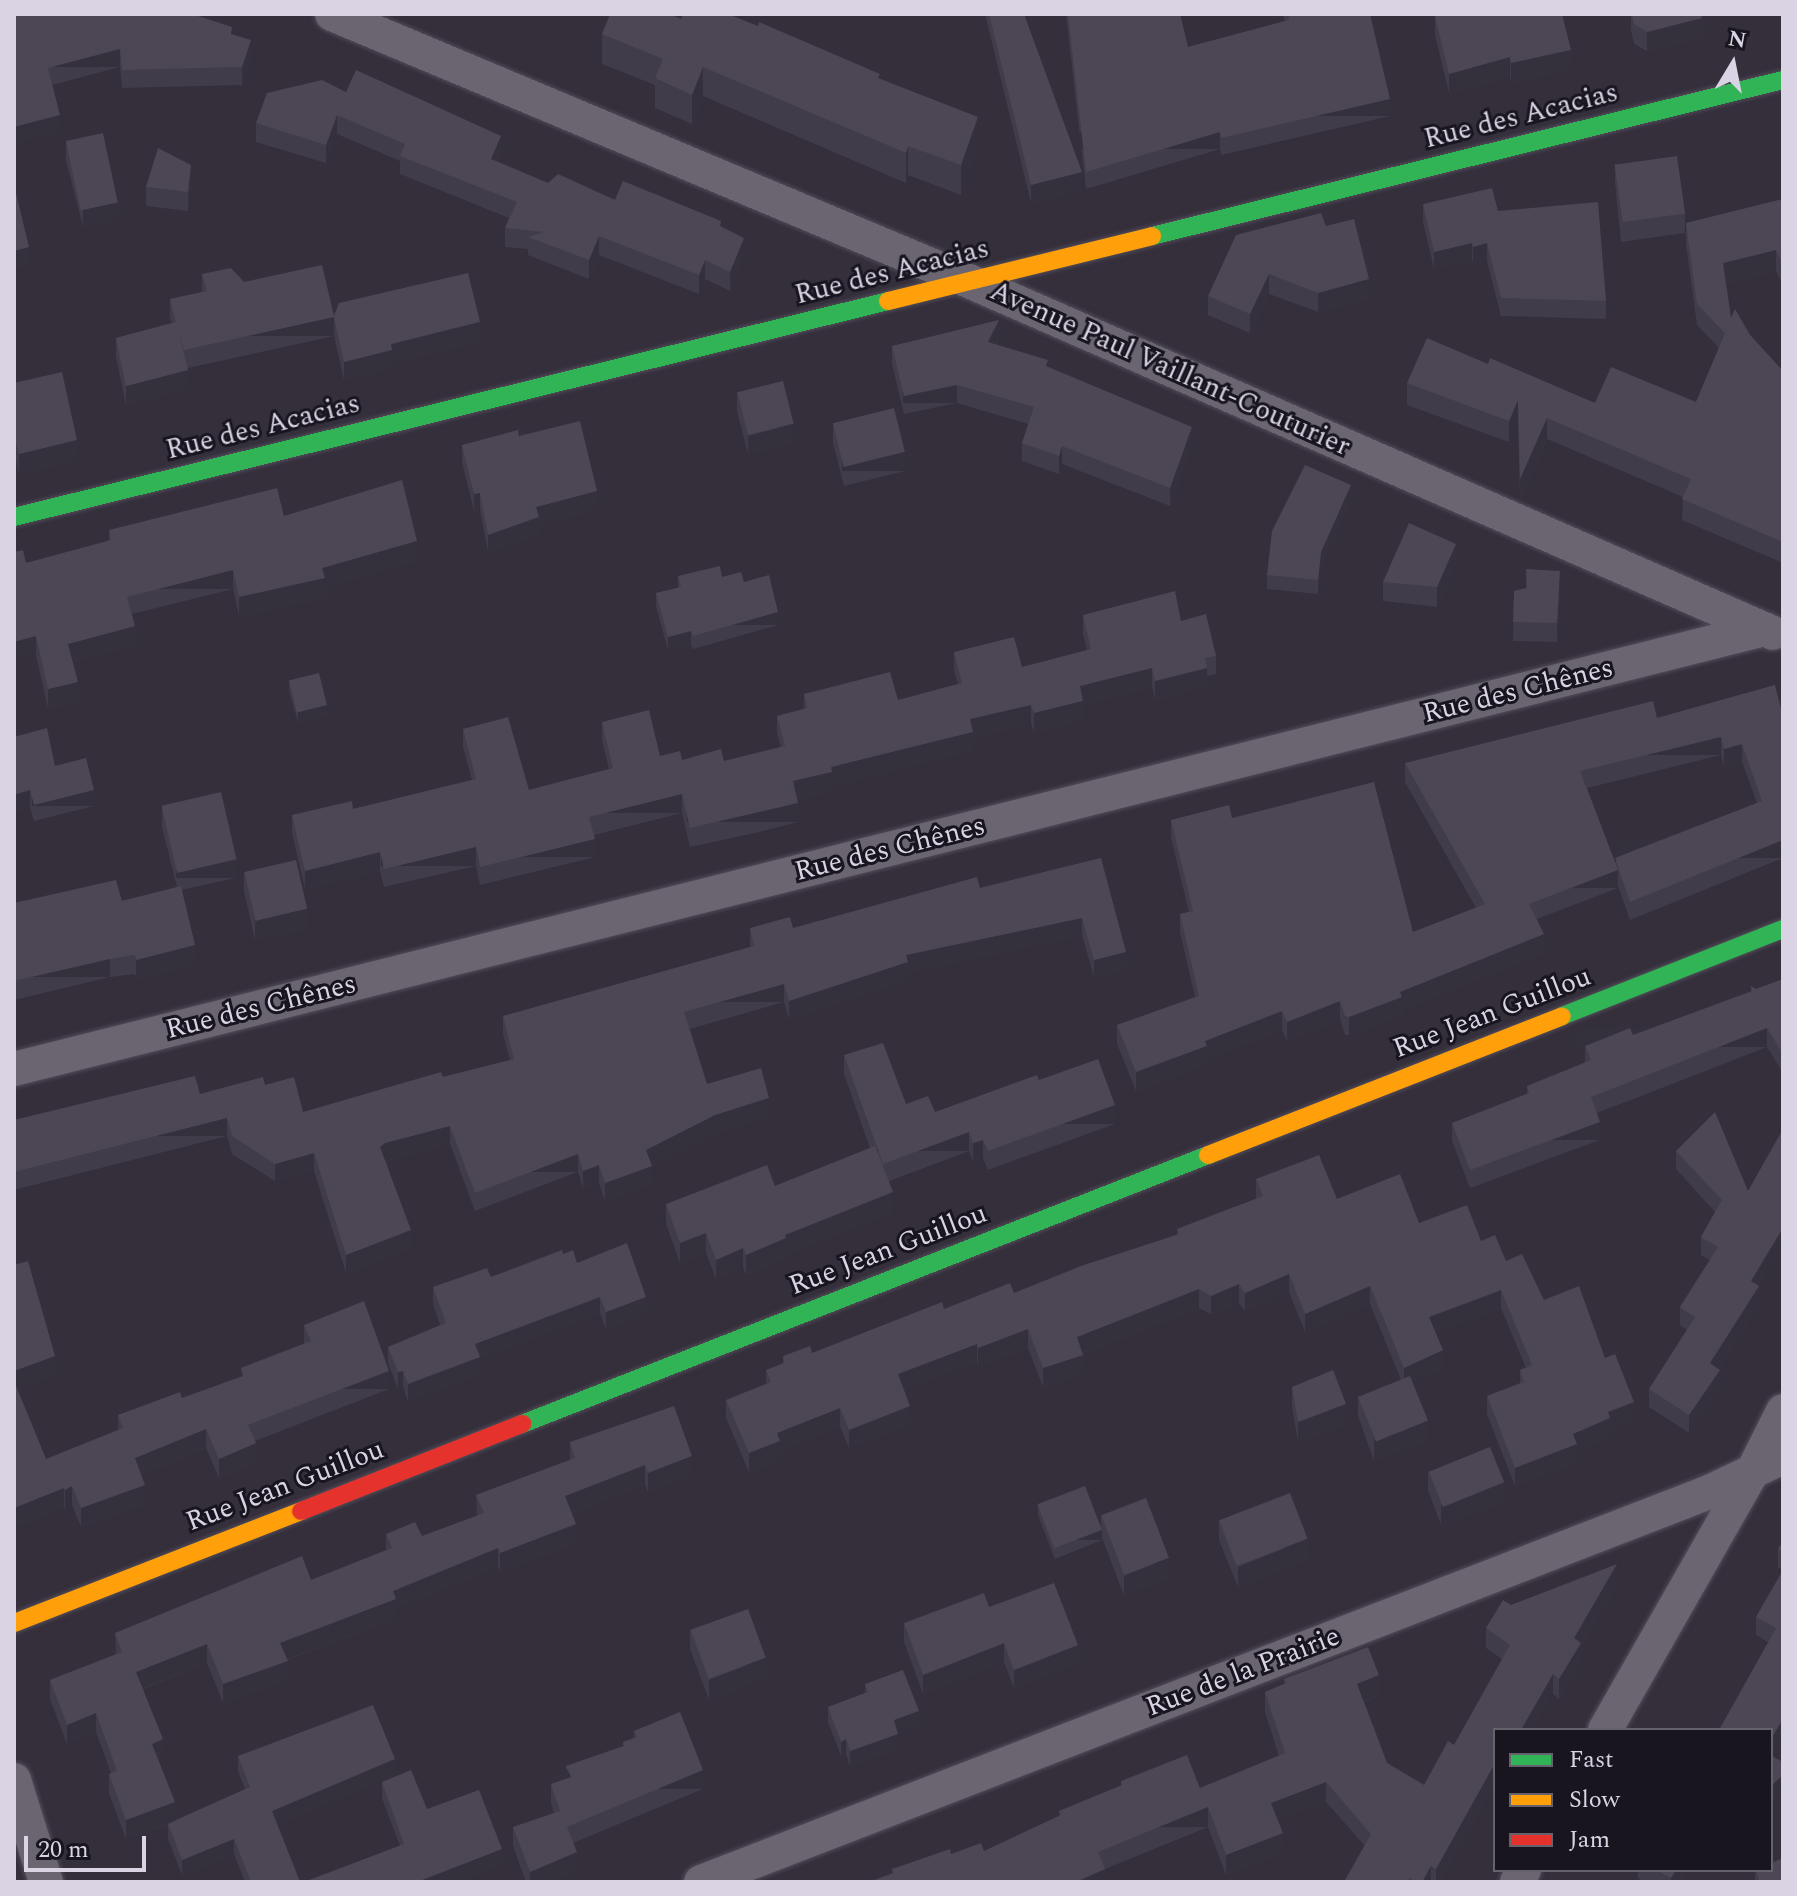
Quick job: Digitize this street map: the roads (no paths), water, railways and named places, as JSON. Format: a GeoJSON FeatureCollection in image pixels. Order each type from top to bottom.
{"type":"FeatureCollection","features":[{"type":"Feature","properties":{"kind":"street","name":"Avenue Paul Vaillant-Couturier"},"geometry":{"type":"LineString","coordinates":[[332,14],[971,282],[1774,633]]}},
{"type":"Feature","properties":{"kind":"street","name":"Rue des Acacias"},"geometry":{"type":"LineString","coordinates":[[14,517],[1783,80]]}},
{"type":"Feature","properties":{"kind":"street","name":"Rue des Chênes"},"geometry":{"type":"LineString","coordinates":[[14,1069],[1774,633]]}},
{"type":"Feature","properties":{"kind":"street","name":"Rue Jean Guillou"},"geometry":{"type":"LineString","coordinates":[[14,1623],[1783,929]]}},
{"type":"Feature","properties":{"kind":"street"},"geometry":{"type":"LineString","coordinates":[[1606,1728],[1768,1464],[1783,1411]]}},
{"type":"Feature","properties":{"kind":"street","name":"Rue de la Prairie"},"geometry":{"type":"LineString","coordinates":[[701,1882],[1709,1492],[1768,1464]]}},
{"type":"Feature","properties":{"kind":"street"},"geometry":{"type":"LineString","coordinates":[[14,1780],[46,1882]]}}]}
